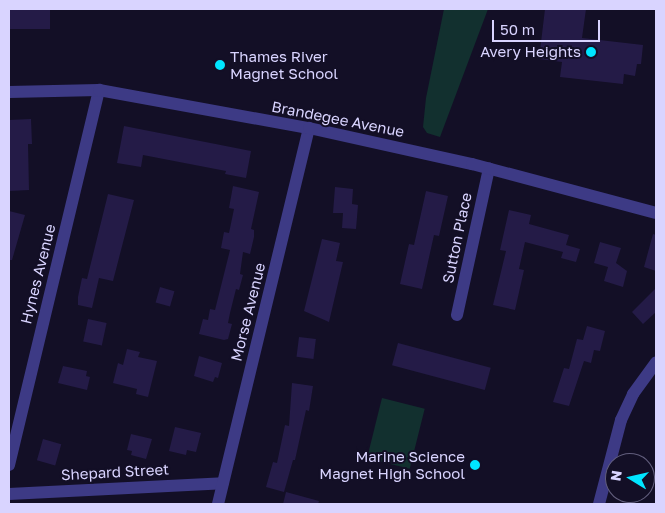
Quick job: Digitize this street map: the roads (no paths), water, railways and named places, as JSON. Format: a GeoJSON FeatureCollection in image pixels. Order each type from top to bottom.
{"type":"FeatureCollection","features":[{"type":"Feature","properties":{"kind":"street","name":"Brandegee Avenue"},"geometry":{"type":"LineString","coordinates":[[9,92],[100,90],[309,128],[489,168],[656,213]]}},
{"type":"Feature","properties":{"kind":"street","name":"Hynes Avenue"},"geometry":{"type":"LineString","coordinates":[[9,466],[100,90]]}},
{"type":"Feature","properties":{"kind":"street","name":"Morse Avenue"},"geometry":{"type":"LineString","coordinates":[[218,504],[309,128]]}},
{"type":"Feature","properties":{"kind":"street","name":"Sutton Place"},"geometry":{"type":"LineString","coordinates":[[457,315],[489,168]]}},
{"type":"Feature","properties":{"kind":"street"},"geometry":{"type":"LineString","coordinates":[[599,504],[621,420],[633,394],[656,362]]}},
{"type":"Feature","properties":{"kind":"street","name":"Shepard Street"},"geometry":{"type":"LineString","coordinates":[[9,494],[223,483]]}},
{"type":"Feature","properties":{"kind":"place","name":"Avery Heights"},"geometry":{"type":"Point","coordinates":[591,52]}},
{"type":"Feature","properties":{"kind":"place","name":"Thames River Magnet School"},"geometry":{"type":"Point","coordinates":[220,65]}},
{"type":"Feature","properties":{"kind":"place","name":"Marine Science Magnet High School"},"geometry":{"type":"Point","coordinates":[475,465]}}]}
